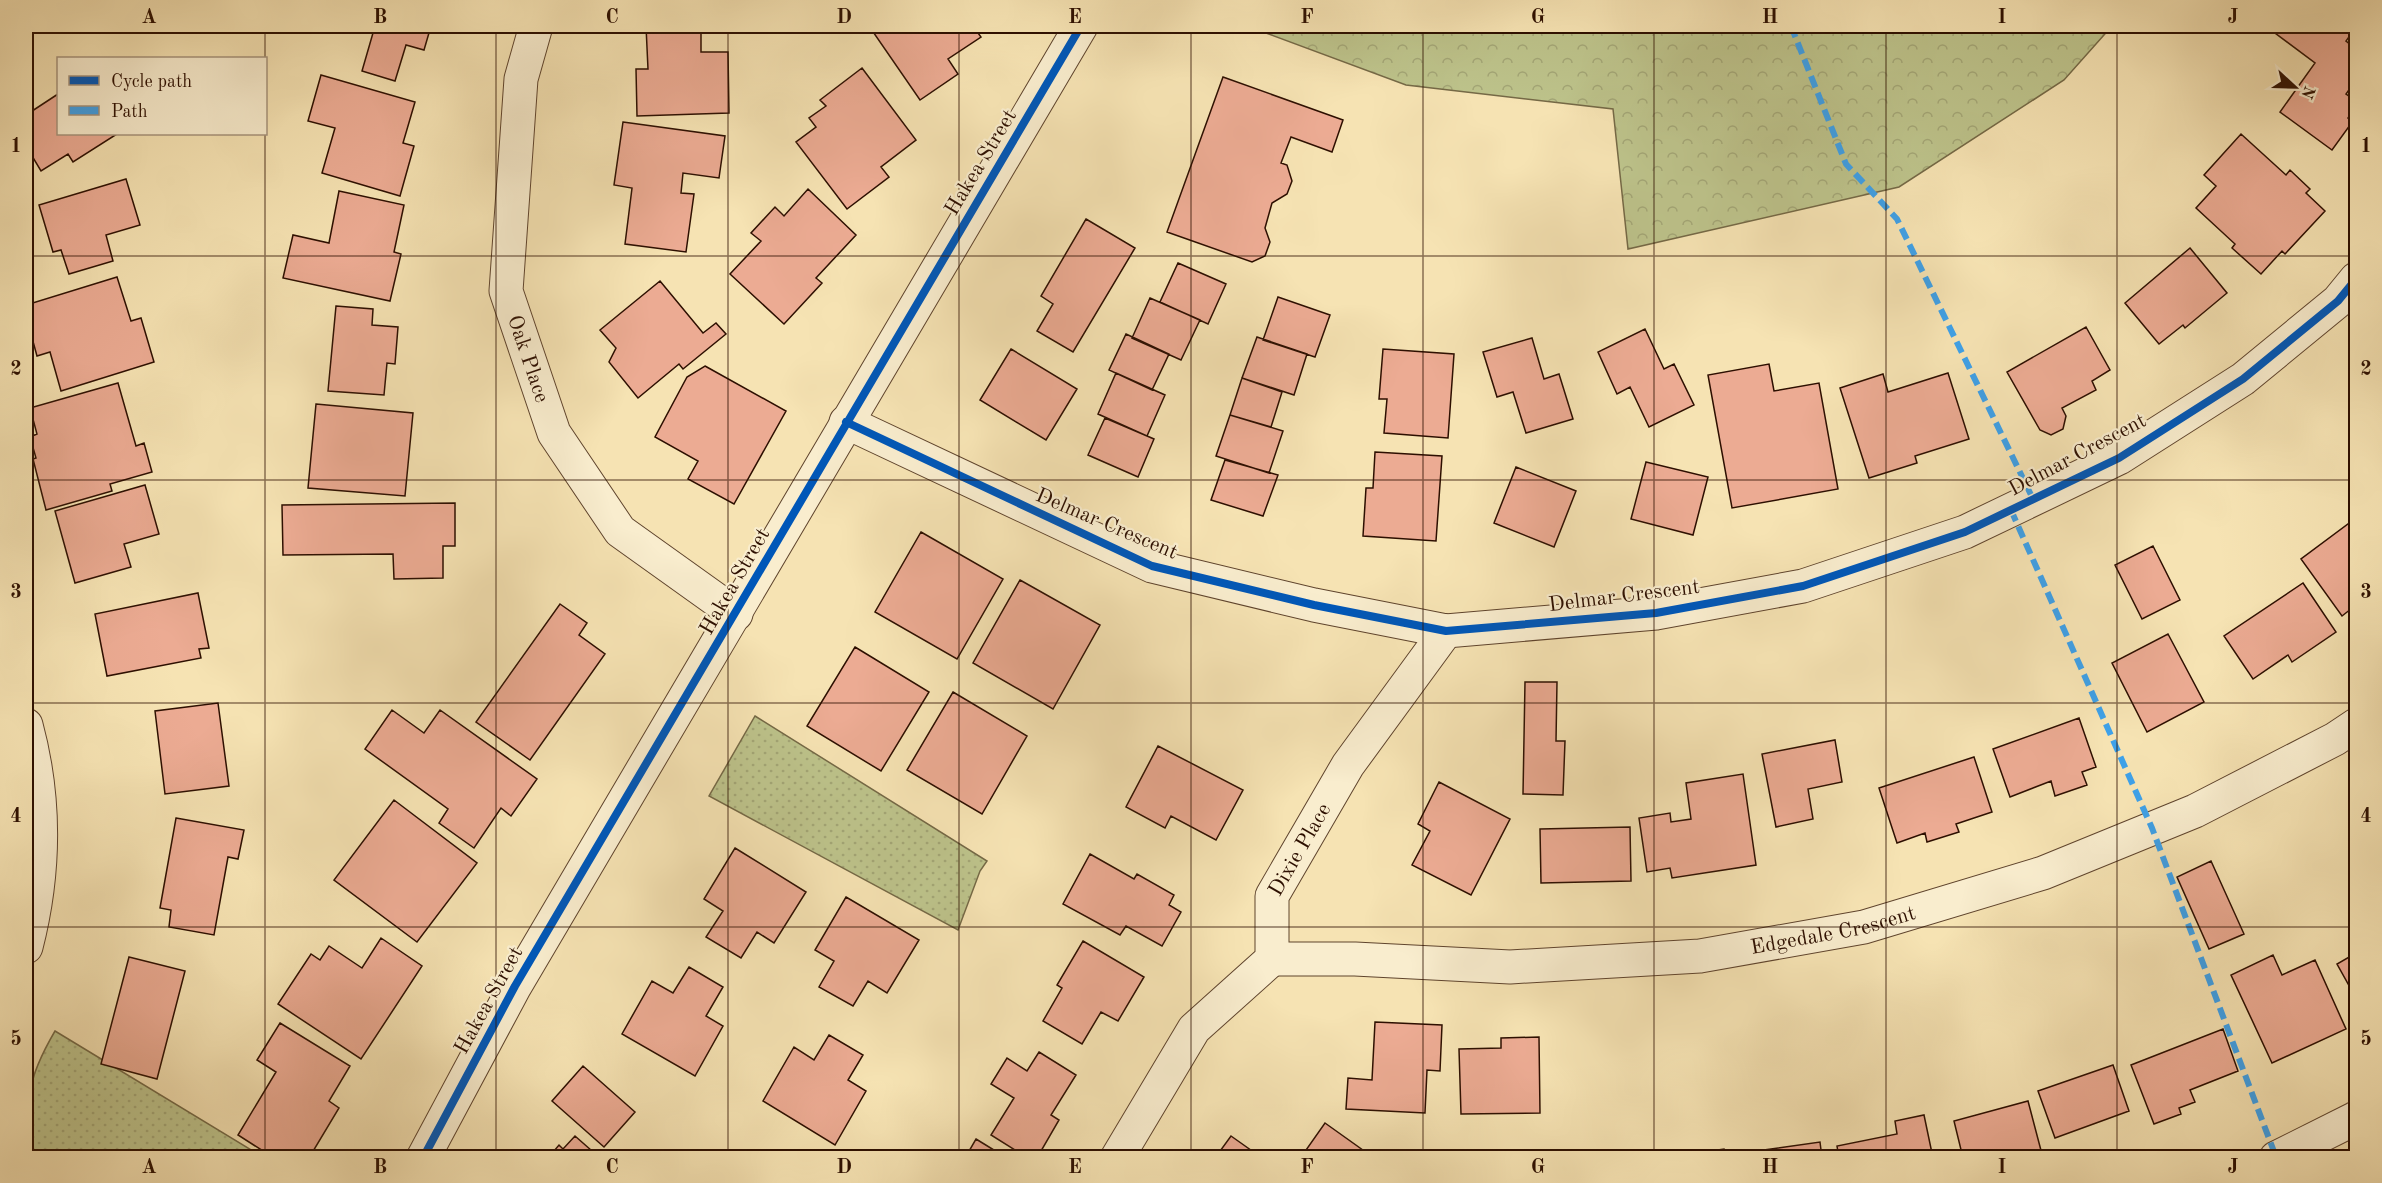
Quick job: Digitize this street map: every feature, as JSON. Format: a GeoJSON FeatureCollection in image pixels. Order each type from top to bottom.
{"type":"FeatureCollection","features":[{"type":"Feature","properties":{"kind":"street","name":"Oak Place"},"geometry":{"type":"LineString","coordinates":[[536,26],[521,79],[506,291],[554,433],[620,531],[736,614]]}},
{"type":"Feature","properties":{"kind":"street","name":"Hakea Street"},"geometry":{"type":"LineString","coordinates":[[423,1158],[515,986],[1081,26]]}},
{"type":"Feature","properties":{"kind":"street","name":"Delmar Crescent"},"geometry":{"type":"LineString","coordinates":[[846,422],[1152,566],[1314,605],[1446,631],[1656,613],[1792,588],[1965,532],[2119,458],[2243,379],[2338,301],[2356,279]]}},
{"type":"Feature","properties":{"kind":"street","name":"Dixie Place"},"geometry":{"type":"LineString","coordinates":[[1272,959],[1272,896],[1348,765],[1446,631]]}},
{"type":"Feature","properties":{"kind":"street"},"geometry":{"type":"LineString","coordinates":[[26,725],[39,789],[42,849],[35,911],[26,947]]}},
{"type":"Feature","properties":{"kind":"street","name":"Edgedale Crescent"},"geometry":{"type":"LineString","coordinates":[[1272,959],[1355,958],[1521,966],[1700,956],[1864,927],[2043,873],[2195,811],[2335,739],[2356,725]]}},
{"type":"Feature","properties":{"kind":"street"},"geometry":{"type":"LineString","coordinates":[[1117,1158],[1194,1029],[1272,959]]}},
{"type":"Feature","properties":{"kind":"street"},"geometry":{"type":"LineString","coordinates":[[2289,1155],[2356,1118]]}},
{"type":"Feature","properties":{"kind":"green space"},"geometry":{"type":"Polygon","coordinates":[[[1247,26],[2112,26],[2064,80],[1899,187],[1628,249],[1613,109],[1406,85],[1247,26]]]}},
{"type":"Feature","properties":{"kind":"green space"},"geometry":{"type":"Polygon","coordinates":[[[755,716],[987,861],[980,871],[958,930],[709,796],[755,716]]]}},
{"type":"Feature","properties":{"kind":"green space"},"geometry":{"type":"Polygon","coordinates":[[[55,1031],[263,1157],[35,1157],[29,1121],[30,1091],[38,1063],[55,1031]]]}},
{"type":"Feature","properties":{"kind":"building"},"geometry":{"type":"Polygon","coordinates":[[[375,26],[431,26],[424,50],[406,45],[395,81],[362,71],[375,26]]]}},
{"type":"Feature","properties":{"kind":"building"},"geometry":{"type":"Polygon","coordinates":[[[646,26],[701,26],[701,52],[728,52],[729,113],[637,116],[636,69],[648,69],[646,26]]]}},
{"type":"Feature","properties":{"kind":"building"},"geometry":{"type":"Polygon","coordinates":[[[869,26],[973,26],[981,37],[948,59],[958,74],[920,100],[869,26]]]}},
{"type":"Feature","properties":{"kind":"building"},"geometry":{"type":"Polygon","coordinates":[[[2280,26],[2356,27],[2346,41],[2356,49],[2356,80],[2346,94],[2356,101],[2356,106],[2348,118],[2353,121],[2332,150],[2280,112],[2315,63],[2275,33],[2280,26]]]}},
{"type":"Feature","properties":{"kind":"building"},"geometry":{"type":"Polygon","coordinates":[[[862,68],[916,140],[881,167],[889,177],[847,209],[796,142],[816,127],[809,118],[826,106],[820,100],[862,68]]]}},
{"type":"Feature","properties":{"kind":"building"},"geometry":{"type":"Polygon","coordinates":[[[321,75],[415,102],[403,143],[414,146],[400,196],[322,173],[335,128],[308,121],[321,75]]]}},
{"type":"Feature","properties":{"kind":"building"},"geometry":{"type":"Polygon","coordinates":[[[1223,77],[1343,120],[1332,152],[1291,137],[1281,163],[1287,165],[1292,181],[1287,194],[1272,203],[1265,228],[1270,242],[1265,256],[1252,262],[1167,232],[1223,77]]]}},
{"type":"Feature","properties":{"kind":"building"},"geometry":{"type":"Polygon","coordinates":[[[57,95],[57,135],[115,135],[73,162],[68,154],[41,171],[26,146],[26,115],[57,95]]]}},
{"type":"Feature","properties":{"kind":"building"},"geometry":{"type":"Polygon","coordinates":[[[623,122],[725,136],[719,178],[683,173],[681,193],[694,194],[686,252],[625,244],[632,188],[614,185],[623,122]]]}},
{"type":"Feature","properties":{"kind":"building"},"geometry":{"type":"Polygon","coordinates":[[[2241,134],[2286,175],[2290,170],[2310,189],[2306,193],[2325,211],[2285,254],[2282,251],[2261,274],[2232,248],[2235,244],[2196,208],[2216,186],[2204,175],[2241,134]]]}},
{"type":"Feature","properties":{"kind":"building"},"geometry":{"type":"Polygon","coordinates":[[[126,179],[140,225],[106,235],[113,261],[69,274],[61,250],[53,252],[39,205],[126,179]]]}},
{"type":"Feature","properties":{"kind":"building"},"geometry":{"type":"Polygon","coordinates":[[[808,189],[856,235],[816,278],[822,283],[784,324],[730,274],[761,241],[751,233],[775,207],[784,216],[808,189]]]}},
{"type":"Feature","properties":{"kind":"building"},"geometry":{"type":"Polygon","coordinates":[[[339,191],[404,205],[394,252],[401,254],[390,301],[283,278],[293,235],[329,243],[339,191]]]}},
{"type":"Feature","properties":{"kind":"building"},"geometry":{"type":"Polygon","coordinates":[[[1086,219],[1135,248],[1073,352],[1037,331],[1053,304],[1041,296],[1086,219]]]}},
{"type":"Feature","properties":{"kind":"building"},"geometry":{"type":"Polygon","coordinates":[[[2190,248],[2227,293],[2185,328],[2183,325],[2159,344],[2125,303],[2190,248]]]}},
{"type":"Feature","properties":{"kind":"building"},"geometry":{"type":"Polygon","coordinates":[[[1178,263],[1226,284],[1208,324],[1160,302],[1178,263]]]}},
{"type":"Feature","properties":{"kind":"building"},"geometry":{"type":"Polygon","coordinates":[[[117,277],[131,321],[141,318],[154,362],[61,391],[50,352],[37,356],[26,316],[26,305],[117,277]]]}},
{"type":"Feature","properties":{"kind":"building"},"geometry":{"type":"Polygon","coordinates":[[[660,281],[703,333],[716,323],[726,334],[683,369],[679,364],[638,398],[609,362],[616,348],[600,330],[660,281]]]}},
{"type":"Feature","properties":{"kind":"building"},"geometry":{"type":"Polygon","coordinates":[[[1278,297],[1330,315],[1315,357],[1263,340],[1278,297]]]}},
{"type":"Feature","properties":{"kind":"building"},"geometry":{"type":"Polygon","coordinates":[[[1150,298],[1200,320],[1181,360],[1132,338],[1150,298]]]}},
{"type":"Feature","properties":{"kind":"building"},"geometry":{"type":"Polygon","coordinates":[[[336,306],[373,309],[372,325],[398,327],[395,364],[387,363],[384,395],[328,391],[336,306]]]}},
{"type":"Feature","properties":{"kind":"building"},"geometry":{"type":"Polygon","coordinates":[[[2086,327],[2110,370],[2092,381],[2096,390],[2062,408],[2066,416],[2063,429],[2051,435],[2040,430],[2007,372],[2086,327]]]}},
{"type":"Feature","properties":{"kind":"building"},"geometry":{"type":"Polygon","coordinates":[[[1645,329],[1664,369],[1674,364],[1694,405],[1649,427],[1630,387],[1617,394],[1598,352],[1645,329]]]}},
{"type":"Feature","properties":{"kind":"building"},"geometry":{"type":"Polygon","coordinates":[[[1126,334],[1169,354],[1152,390],[1109,370],[1126,334]]]}},
{"type":"Feature","properties":{"kind":"building"},"geometry":{"type":"Polygon","coordinates":[[[1257,337],[1307,354],[1294,395],[1242,378],[1257,337]]]}},
{"type":"Feature","properties":{"kind":"building"},"geometry":{"type":"Polygon","coordinates":[[[1532,338],[1544,379],[1559,374],[1573,419],[1526,433],[1513,392],[1497,397],[1483,352],[1532,338]]]}},
{"type":"Feature","properties":{"kind":"building"},"geometry":{"type":"Polygon","coordinates":[[[1011,349],[1077,389],[1046,440],[980,400],[1011,349]]]}},
{"type":"Feature","properties":{"kind":"building"},"geometry":{"type":"Polygon","coordinates":[[[1383,349],[1454,354],[1448,438],[1384,433],[1387,399],[1379,399],[1383,349]]]}},
{"type":"Feature","properties":{"kind":"building"},"geometry":{"type":"Polygon","coordinates":[[[1769,364],[1774,391],[1819,383],[1838,489],[1732,508],[1708,375],[1769,364]]]}},
{"type":"Feature","properties":{"kind":"building"},"geometry":{"type":"Polygon","coordinates":[[[705,366],[786,411],[734,504],[688,479],[698,461],[655,437],[687,377],[705,366]]]}},
{"type":"Feature","properties":{"kind":"building"},"geometry":{"type":"Polygon","coordinates":[[[1116,373],[1165,395],[1147,436],[1098,414],[1116,373]]]}},
{"type":"Feature","properties":{"kind":"building"},"geometry":{"type":"Polygon","coordinates":[[[1948,373],[1969,439],[1915,456],[1917,463],[1869,478],[1840,388],[1883,374],[1888,392],[1948,373]]]}},
{"type":"Feature","properties":{"kind":"building"},"geometry":{"type":"Polygon","coordinates":[[[1242,378],[1282,392],[1271,427],[1230,415],[1242,378]]]}},
{"type":"Feature","properties":{"kind":"building"},"geometry":{"type":"Polygon","coordinates":[[[118,383],[136,446],[144,443],[152,472],[110,484],[112,491],[46,510],[33,459],[36,458],[30,437],[37,434],[30,408],[118,383]]]}},
{"type":"Feature","properties":{"kind":"building"},"geometry":{"type":"Polygon","coordinates":[[[316,404],[413,413],[405,496],[308,488],[316,404]]]}},
{"type":"Feature","properties":{"kind":"building"},"geometry":{"type":"Polygon","coordinates":[[[1230,415],[1283,431],[1269,473],[1216,456],[1230,415]]]}},
{"type":"Feature","properties":{"kind":"building"},"geometry":{"type":"Polygon","coordinates":[[[1105,418],[1154,439],[1138,477],[1088,455],[1105,418]]]}},
{"type":"Feature","properties":{"kind":"building"},"geometry":{"type":"Polygon","coordinates":[[[1375,452],[1442,456],[1436,541],[1363,536],[1366,488],[1373,488],[1375,452]]]}},
{"type":"Feature","properties":{"kind":"building"},"geometry":{"type":"Polygon","coordinates":[[[1225,460],[1278,475],[1263,516],[1211,500],[1225,460]]]}},
{"type":"Feature","properties":{"kind":"building"},"geometry":{"type":"Polygon","coordinates":[[[1646,462],[1708,477],[1693,535],[1631,519],[1646,462]]]}},
{"type":"Feature","properties":{"kind":"building"},"geometry":{"type":"Polygon","coordinates":[[[1516,467],[1576,491],[1554,547],[1494,523],[1516,467]]]}},
{"type":"Feature","properties":{"kind":"building"},"geometry":{"type":"Polygon","coordinates":[[[145,485],[159,534],[124,544],[131,567],[75,583],[55,511],[145,485]]]}},
{"type":"Feature","properties":{"kind":"building"},"geometry":{"type":"Polygon","coordinates":[[[455,503],[455,546],[443,546],[443,578],[394,579],[393,554],[283,555],[282,505],[455,503]]]}},
{"type":"Feature","properties":{"kind":"building"},"geometry":{"type":"Polygon","coordinates":[[[2356,518],[2356,605],[2342,616],[2301,559],[2356,518]]]}},
{"type":"Feature","properties":{"kind":"building"},"geometry":{"type":"Polygon","coordinates":[[[921,532],[1003,579],[957,659],[875,612],[921,532]]]}},
{"type":"Feature","properties":{"kind":"building"},"geometry":{"type":"Polygon","coordinates":[[[2153,546],[2180,600],[2142,619],[2115,565],[2153,546]]]}},
{"type":"Feature","properties":{"kind":"building"},"geometry":{"type":"Polygon","coordinates":[[[1020,580],[1100,625],[1053,709],[973,663],[1020,580]]]}},
{"type":"Feature","properties":{"kind":"building"},"geometry":{"type":"Polygon","coordinates":[[[2303,583],[2336,632],[2292,662],[2288,655],[2253,679],[2224,636],[2303,583]]]}},
{"type":"Feature","properties":{"kind":"building"},"geometry":{"type":"Polygon","coordinates":[[[198,593],[209,648],[199,649],[201,658],[107,676],[95,614],[198,593]]]}},
{"type":"Feature","properties":{"kind":"building"},"geometry":{"type":"Polygon","coordinates":[[[560,604],[587,623],[579,635],[605,654],[530,760],[476,722],[560,604]]]}},
{"type":"Feature","properties":{"kind":"building"},"geometry":{"type":"Polygon","coordinates":[[[2168,634],[2204,702],[2147,732],[2112,663],[2168,634]]]}},
{"type":"Feature","properties":{"kind":"building"},"geometry":{"type":"Polygon","coordinates":[[[855,647],[929,692],[881,771],[807,726],[855,647]]]}},
{"type":"Feature","properties":{"kind":"building"},"geometry":{"type":"Polygon","coordinates":[[[1525,682],[1557,682],[1556,741],[1565,741],[1563,795],[1523,794],[1525,682]]]}},
{"type":"Feature","properties":{"kind":"building"},"geometry":{"type":"Polygon","coordinates":[[[953,692],[1027,736],[982,814],[907,770],[953,692]]]}},
{"type":"Feature","properties":{"kind":"building"},"geometry":{"type":"Polygon","coordinates":[[[218,703],[229,786],[165,794],[155,711],[218,703]]]}},
{"type":"Feature","properties":{"kind":"building"},"geometry":{"type":"Polygon","coordinates":[[[392,710],[424,733],[440,710],[537,779],[511,816],[501,808],[474,848],[439,823],[448,809],[365,749],[392,710]]]}},
{"type":"Feature","properties":{"kind":"building"},"geometry":{"type":"Polygon","coordinates":[[[2079,718],[2096,767],[2082,772],[2087,785],[2055,796],[2051,781],[2010,797],[1993,749],[2079,718]]]}},
{"type":"Feature","properties":{"kind":"building"},"geometry":{"type":"Polygon","coordinates":[[[1835,740],[1842,782],[1808,789],[1813,819],[1776,827],[1762,754],[1835,740]]]}},
{"type":"Feature","properties":{"kind":"building"},"geometry":{"type":"Polygon","coordinates":[[[1158,746],[1243,790],[1216,840],[1171,816],[1165,828],[1126,807],[1158,746]]]}},
{"type":"Feature","properties":{"kind":"building"},"geometry":{"type":"Polygon","coordinates":[[[1974,757],[1992,812],[1956,824],[1959,832],[1927,842],[1925,833],[1897,843],[1879,788],[1974,757]]]}},
{"type":"Feature","properties":{"kind":"building"},"geometry":{"type":"Polygon","coordinates":[[[1743,774],[1756,865],[1672,878],[1670,868],[1647,872],[1639,818],[1670,813],[1671,822],[1691,819],[1686,783],[1743,774]]]}},
{"type":"Feature","properties":{"kind":"building"},"geometry":{"type":"Polygon","coordinates":[[[1439,782],[1510,819],[1471,895],[1412,865],[1430,831],[1418,824],[1439,782]]]}},
{"type":"Feature","properties":{"kind":"building"},"geometry":{"type":"Polygon","coordinates":[[[394,800],[477,863],[417,942],[334,880],[394,800]]]}},
{"type":"Feature","properties":{"kind":"building"},"geometry":{"type":"Polygon","coordinates":[[[176,818],[244,830],[238,859],[228,857],[214,935],[169,927],[171,910],[160,908],[176,818]]]}},
{"type":"Feature","properties":{"kind":"building"},"geometry":{"type":"Polygon","coordinates":[[[1630,827],[1631,881],[1541,883],[1540,829],[1630,827]]]}},
{"type":"Feature","properties":{"kind":"building"},"geometry":{"type":"Polygon","coordinates":[[[735,848],[806,892],[774,943],[757,932],[741,958],[706,937],[723,911],[704,899],[735,848]]]}},
{"type":"Feature","properties":{"kind":"building"},"geometry":{"type":"Polygon","coordinates":[[[1090,854],[1134,879],[1137,874],[1174,895],[1169,905],[1181,912],[1162,946],[1126,926],[1120,935],[1063,904],[1090,854]]]}},
{"type":"Feature","properties":{"kind":"building"},"geometry":{"type":"Polygon","coordinates":[[[2211,861],[2244,934],[2209,949],[2177,877],[2211,861]]]}},
{"type":"Feature","properties":{"kind":"building"},"geometry":{"type":"Polygon","coordinates":[[[846,897],[919,940],[887,993],[868,981],[853,1006],[819,987],[834,961],[815,950],[846,897]]]}},
{"type":"Feature","properties":{"kind":"building"},"geometry":{"type":"Polygon","coordinates":[[[381,938],[422,966],[361,1059],[278,1004],[311,954],[320,960],[329,946],[362,968],[381,938]]]}},
{"type":"Feature","properties":{"kind":"building"},"geometry":{"type":"Polygon","coordinates":[[[1083,941],[1144,977],[1118,1021],[1101,1012],[1082,1044],[1043,1021],[1062,988],[1057,985],[1083,941]]]}},
{"type":"Feature","properties":{"kind":"building"},"geometry":{"type":"Polygon","coordinates":[[[2356,953],[2356,998],[2337,964],[2356,953]]]}},
{"type":"Feature","properties":{"kind":"building"},"geometry":{"type":"Polygon","coordinates":[[[2273,955],[2282,975],[2315,960],[2346,1029],[2272,1063],[2231,975],[2273,955]]]}},
{"type":"Feature","properties":{"kind":"building"},"geometry":{"type":"Polygon","coordinates":[[[129,957],[185,971],[157,1079],[101,1064],[129,957]]]}},
{"type":"Feature","properties":{"kind":"building"},"geometry":{"type":"Polygon","coordinates":[[[689,967],[723,987],[706,1016],[723,1026],[695,1076],[622,1034],[652,981],[673,993],[689,967]]]}},
{"type":"Feature","properties":{"kind":"building"},"geometry":{"type":"Polygon","coordinates":[[[1375,1022],[1442,1025],[1440,1071],[1427,1070],[1425,1113],[1346,1109],[1348,1078],[1372,1080],[1375,1022]]]}},
{"type":"Feature","properties":{"kind":"building"},"geometry":{"type":"Polygon","coordinates":[[[280,1023],[350,1066],[329,1101],[339,1108],[309,1158],[274,1158],[238,1135],[276,1072],[257,1060],[280,1023]]]}},
{"type":"Feature","properties":{"kind":"building"},"geometry":{"type":"Polygon","coordinates":[[[2223,1029],[2238,1071],[2190,1090],[2195,1102],[2179,1108],[2181,1114],[2154,1124],[2131,1065],[2223,1029]]]}},
{"type":"Feature","properties":{"kind":"building"},"geometry":{"type":"Polygon","coordinates":[[[829,1035],[863,1055],[848,1080],[866,1091],[835,1145],[763,1101],[794,1047],[814,1060],[829,1035]]]}},
{"type":"Feature","properties":{"kind":"building"},"geometry":{"type":"Polygon","coordinates":[[[1539,1037],[1540,1113],[1461,1114],[1459,1049],[1501,1048],[1501,1038],[1539,1037]]]}},
{"type":"Feature","properties":{"kind":"building"},"geometry":{"type":"Polygon","coordinates":[[[1039,1052],[1076,1075],[1051,1115],[1059,1120],[1037,1158],[1028,1158],[991,1135],[1014,1098],[991,1084],[1007,1058],[1027,1071],[1039,1052]]]}},
{"type":"Feature","properties":{"kind":"building"},"geometry":{"type":"Polygon","coordinates":[[[2113,1065],[2129,1111],[2055,1138],[2038,1091],[2113,1065]]]}},
{"type":"Feature","properties":{"kind":"building"},"geometry":{"type":"Polygon","coordinates":[[[583,1066],[635,1112],[604,1147],[552,1101],[583,1066]]]}},
{"type":"Feature","properties":{"kind":"building"},"geometry":{"type":"Polygon","coordinates":[[[2028,1101],[2043,1158],[1963,1158],[1954,1121],[2028,1101]]]}},
{"type":"Feature","properties":{"kind":"building"},"geometry":{"type":"Polygon","coordinates":[[[1924,1115],[1933,1158],[1839,1158],[1837,1146],[1897,1134],[1895,1121],[1924,1115]]]}},
{"type":"Feature","properties":{"kind":"building"},"geometry":{"type":"Polygon","coordinates":[[[1325,1123],[1374,1158],[1317,1158],[1306,1150],[1325,1123]]]}},
{"type":"Feature","properties":{"kind":"building"},"geometry":{"type":"Polygon","coordinates":[[[575,1136],[600,1158],[548,1158],[559,1145],[563,1149],[575,1136]]]}},
{"type":"Feature","properties":{"kind":"building"},"geometry":{"type":"Polygon","coordinates":[[[1231,1136],[1262,1158],[1215,1158],[1231,1136]]]}},
{"type":"Feature","properties":{"kind":"building"},"geometry":{"type":"Polygon","coordinates":[[[976,1139],[1007,1158],[965,1158],[976,1139]]]}},
{"type":"Feature","properties":{"kind":"building"},"geometry":{"type":"Polygon","coordinates":[[[1820,1142],[1822,1158],[1735,1158],[1735,1154],[1820,1142]]]}},
{"type":"Feature","properties":{"kind":"building"},"geometry":{"type":"Polygon","coordinates":[[[1724,1149],[1725,1158],[1660,1158],[1724,1149]]]}},
{"type":"Feature","properties":{"kind":"marked path"},"geometry":{"type":"LineString","coordinates":[[1791,26],[1846,164],[1897,219],[2033,499]]}},
{"type":"Feature","properties":{"kind":"marked path"},"geometry":{"type":"LineString","coordinates":[[2011,510],[2152,828],[2276,1157]]}},
{"type":"Feature","properties":{"kind":"cycle path"},"geometry":{"type":"LineString","coordinates":[[423,1158],[515,986],[1081,26]]}},
{"type":"Feature","properties":{"kind":"cycle path"},"geometry":{"type":"LineString","coordinates":[[846,422],[1152,566],[1314,605],[1446,631],[1656,613],[1803,586],[1965,532],[2119,458],[2243,379],[2338,301],[2356,279]]}}]}
